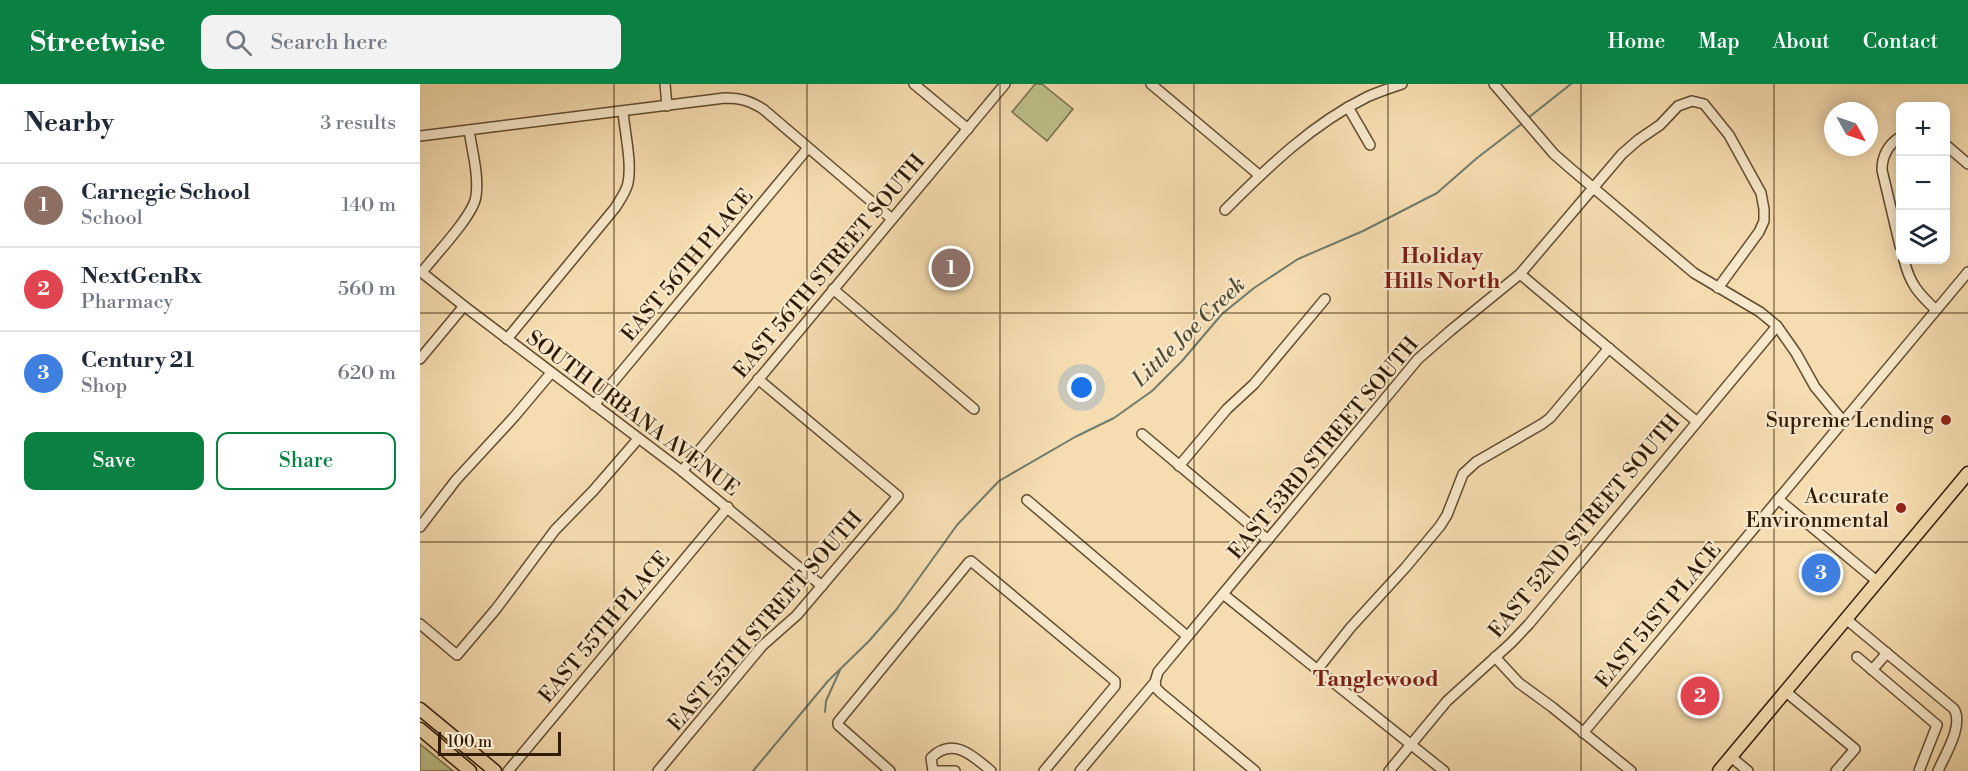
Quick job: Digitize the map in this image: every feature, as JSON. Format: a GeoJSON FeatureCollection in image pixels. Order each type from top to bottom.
{"type":"FeatureCollection","features":[{"type":"Feature","properties":{"kind":"main road"},"geometry":{"type":"LineString","coordinates":[[1719,771],[1968,473]]}},
{"type":"Feature","properties":{"kind":"main road"},"geometry":{"type":"LineString","coordinates":[[420,709],[495,771]]}},
{"type":"Feature","properties":{"kind":"main road"},"geometry":{"type":"LineString","coordinates":[[420,729],[470,771]]}},
{"type":"Feature","properties":{"kind":"street"},"geometry":{"type":"LineString","coordinates":[[665,84],[667,105]]}},
{"type":"Feature","properties":{"kind":"street"},"geometry":{"type":"LineString","coordinates":[[914,84],[968,129]]}},
{"type":"Feature","properties":{"kind":"street","name":"EAST 56TH STREET SOUTH"},"geometry":{"type":"LineString","coordinates":[[682,471],[1005,84]]}},
{"type":"Feature","properties":{"kind":"street"},"geometry":{"type":"LineString","coordinates":[[1151,84],[1259,175]]}},
{"type":"Feature","properties":{"kind":"street"},"geometry":{"type":"LineString","coordinates":[[1225,210],[1259,175],[1315,128],[1348,107],[1402,84]]}},
{"type":"Feature","properties":{"kind":"street"},"geometry":{"type":"LineString","coordinates":[[1494,84],[1562,161],[1694,273],[1760,312],[1777,326],[1796,353],[1815,387],[1843,421]]}},
{"type":"Feature","properties":{"kind":"street"},"geometry":{"type":"LineString","coordinates":[[420,136],[725,98],[741,98],[763,109],[892,219]]}},
{"type":"Feature","properties":{"kind":"street","name":"EAST 53RD STREET SOUTH"},"geometry":{"type":"LineString","coordinates":[[1080,771],[1155,682],[1158,672],[1418,359],[1520,274],[1622,154],[1660,125],[1678,106],[1688,102],[1696,101],[1704,104],[1729,135],[1761,193],[1764,208],[1764,220],[1759,232],[1718,288]]}},
{"type":"Feature","properties":{"kind":"street"},"geometry":{"type":"LineString","coordinates":[[1348,107],[1370,145]]}},
{"type":"Feature","properties":{"kind":"street"},"geometry":{"type":"LineString","coordinates":[[507,339],[615,208],[625,192],[629,170],[623,112]]}},
{"type":"Feature","properties":{"kind":"street"},"geometry":{"type":"LineString","coordinates":[[421,271],[468,215],[476,197],[469,130]]}},
{"type":"Feature","properties":{"kind":"street"},"geometry":{"type":"LineString","coordinates":[[1896,141],[1889,147],[1882,162],[1896,229]]}},
{"type":"Feature","properties":{"kind":"street","name":"EAST 56TH PLACE"},"geometry":{"type":"LineString","coordinates":[[594,405],[808,148]]}},
{"type":"Feature","properties":{"kind":"street"},"geometry":{"type":"LineString","coordinates":[[1950,148],[1968,164]]}},
{"type":"Feature","properties":{"kind":"street"},"geometry":{"type":"LineString","coordinates":[[1905,264],[1911,283],[1936,310]]}},
{"type":"Feature","properties":{"kind":"street","name":"SOUTH URBANA AVENUE"},"geometry":{"type":"LineString","coordinates":[[421,271],[728,507],[822,586]]}},
{"type":"Feature","properties":{"kind":"street","name":"EAST 51ST PLACE"},"geometry":{"type":"LineString","coordinates":[[1583,733],[1968,272]]}},
{"type":"Feature","properties":{"kind":"street"},"geometry":{"type":"LineString","coordinates":[[1520,274],[1696,421]]}},
{"type":"Feature","properties":{"kind":"street"},"geometry":{"type":"LineString","coordinates":[[833,290],[974,409]]}},
{"type":"Feature","properties":{"kind":"street"},"geometry":{"type":"LineString","coordinates":[[1179,466],[1227,409],[1254,384],[1325,299]]}},
{"type":"Feature","properties":{"kind":"street"},"geometry":{"type":"LineString","coordinates":[[420,359],[464,306]]}},
{"type":"Feature","properties":{"kind":"street","name":"EAST 52ND STREET SOUTH"},"geometry":{"type":"LineString","coordinates":[[1389,771],[1447,701],[1529,624],[1777,326]]}},
{"type":"Feature","properties":{"kind":"street"},"geometry":{"type":"LineString","coordinates":[[1317,669],[1357,619],[1405,568],[1440,526],[1448,515],[1463,474],[1482,459],[1550,418],[1609,348]]}},
{"type":"Feature","properties":{"kind":"street"},"geometry":{"type":"LineString","coordinates":[[420,527],[456,480],[551,373]]}},
{"type":"Feature","properties":{"kind":"street","name":"EAST 55TH STREET SOUTH"},"geometry":{"type":"LineString","coordinates":[[658,771],[762,646],[797,615],[898,496],[758,379]]}},
{"type":"Feature","properties":{"kind":"street"},"geometry":{"type":"LineString","coordinates":[[1142,434],[1268,540]]}},
{"type":"Feature","properties":{"kind":"street"},"geometry":{"type":"LineString","coordinates":[[420,624],[457,655],[496,609],[555,530],[638,439]]}},
{"type":"Feature","properties":{"kind":"street"},"geometry":{"type":"LineString","coordinates":[[1778,499],[1878,582]]}},
{"type":"Feature","properties":{"kind":"street"},"geometry":{"type":"LineString","coordinates":[[1027,500],[1188,636]]}},
{"type":"Feature","properties":{"kind":"street","name":"EAST 55TH PLACE"},"geometry":{"type":"LineString","coordinates":[[508,771],[728,507]]}},
{"type":"Feature","properties":{"kind":"street"},"geometry":{"type":"LineString","coordinates":[[890,771],[838,725],[838,722],[972,561],[1115,681],[1115,686],[1044,771]]}},
{"type":"Feature","properties":{"kind":"street"},"geometry":{"type":"LineString","coordinates":[[1223,594],[1444,771]]}},
{"type":"Feature","properties":{"kind":"street"},"geometry":{"type":"LineString","coordinates":[[1846,619],[1954,709],[1958,715],[1957,728],[1938,771]]}},
{"type":"Feature","properties":{"kind":"street"},"geometry":{"type":"LineString","coordinates":[[1872,670],[1887,653]]}},
{"type":"Feature","properties":{"kind":"street"},"geometry":{"type":"LineString","coordinates":[[1495,657],[1518,683],[1631,771]]}},
{"type":"Feature","properties":{"kind":"street"},"geometry":{"type":"LineString","coordinates":[[1857,657],[1937,725],[1919,771]]}},
{"type":"Feature","properties":{"kind":"street"},"geometry":{"type":"LineString","coordinates":[[1155,682],[1161,693],[1255,771]]}},
{"type":"Feature","properties":{"kind":"street"},"geometry":{"type":"LineString","coordinates":[[1786,692],[1855,749],[1836,771]]}},
{"type":"Feature","properties":{"kind":"street"},"geometry":{"type":"LineString","coordinates":[[955,771],[934,771],[931,758],[937,752],[962,749],[973,755],[991,771]]}},
{"type":"Feature","properties":{"kind":"street"},"geometry":{"type":"LineString","coordinates":[[1731,757],[1748,771]]}},
{"type":"Feature","properties":{"kind":"green space"},"geometry":{"type":"Polygon","coordinates":[[[1035,84],[1042,84],[1073,109],[1047,141],[1012,112],[1035,84]]]}},
{"type":"Feature","properties":{"kind":"green space"},"geometry":{"type":"Polygon","coordinates":[[[420,744],[453,771],[420,771],[420,744]]]}},
{"type":"Feature","properties":{"kind":"waterway","name":"Little Joe Creek"},"geometry":{"type":"LineString","coordinates":[[1528,118],[1571,84]]}},
{"type":"Feature","properties":{"kind":"waterway","name":"Little Joe Creek"},"geometry":{"type":"LineString","coordinates":[[753,771],[828,681],[869,641],[896,610],[957,525],[999,481],[1075,437],[1114,418],[1152,391],[1182,361],[1222,314],[1254,288],[1298,259],[1363,231],[1437,193],[1477,158],[1524,122]]}},
{"type":"Feature","properties":{"kind":"waterway","name":"Little Joe Creek"},"geometry":{"type":"LineString","coordinates":[[825,712],[826,701],[840,670]]}},
{"type":"Feature","properties":{"kind":"place","name":"Carnegie School"},"geometry":{"type":"Point","coordinates":[951,268]}},
{"type":"Feature","properties":{"kind":"place","name":"Supreme Lending"},"geometry":{"type":"Point","coordinates":[1946,420]}},
{"type":"Feature","properties":{"kind":"place","name":"Accurate Environmental"},"geometry":{"type":"Point","coordinates":[1901,508]}},
{"type":"Feature","properties":{"kind":"place","name":"Century 21"},"geometry":{"type":"Point","coordinates":[1821,573]}},
{"type":"Feature","properties":{"kind":"place","name":"NextGenRx"},"geometry":{"type":"Point","coordinates":[1700,696]}},
{"type":"Feature","properties":{"kind":"district","name":"Holiday Hills North"},"geometry":{"type":"Point","coordinates":[1442,268]}},
{"type":"Feature","properties":{"kind":"district","name":"Tanglewood"},"geometry":{"type":"Point","coordinates":[1376,678]}}]}
